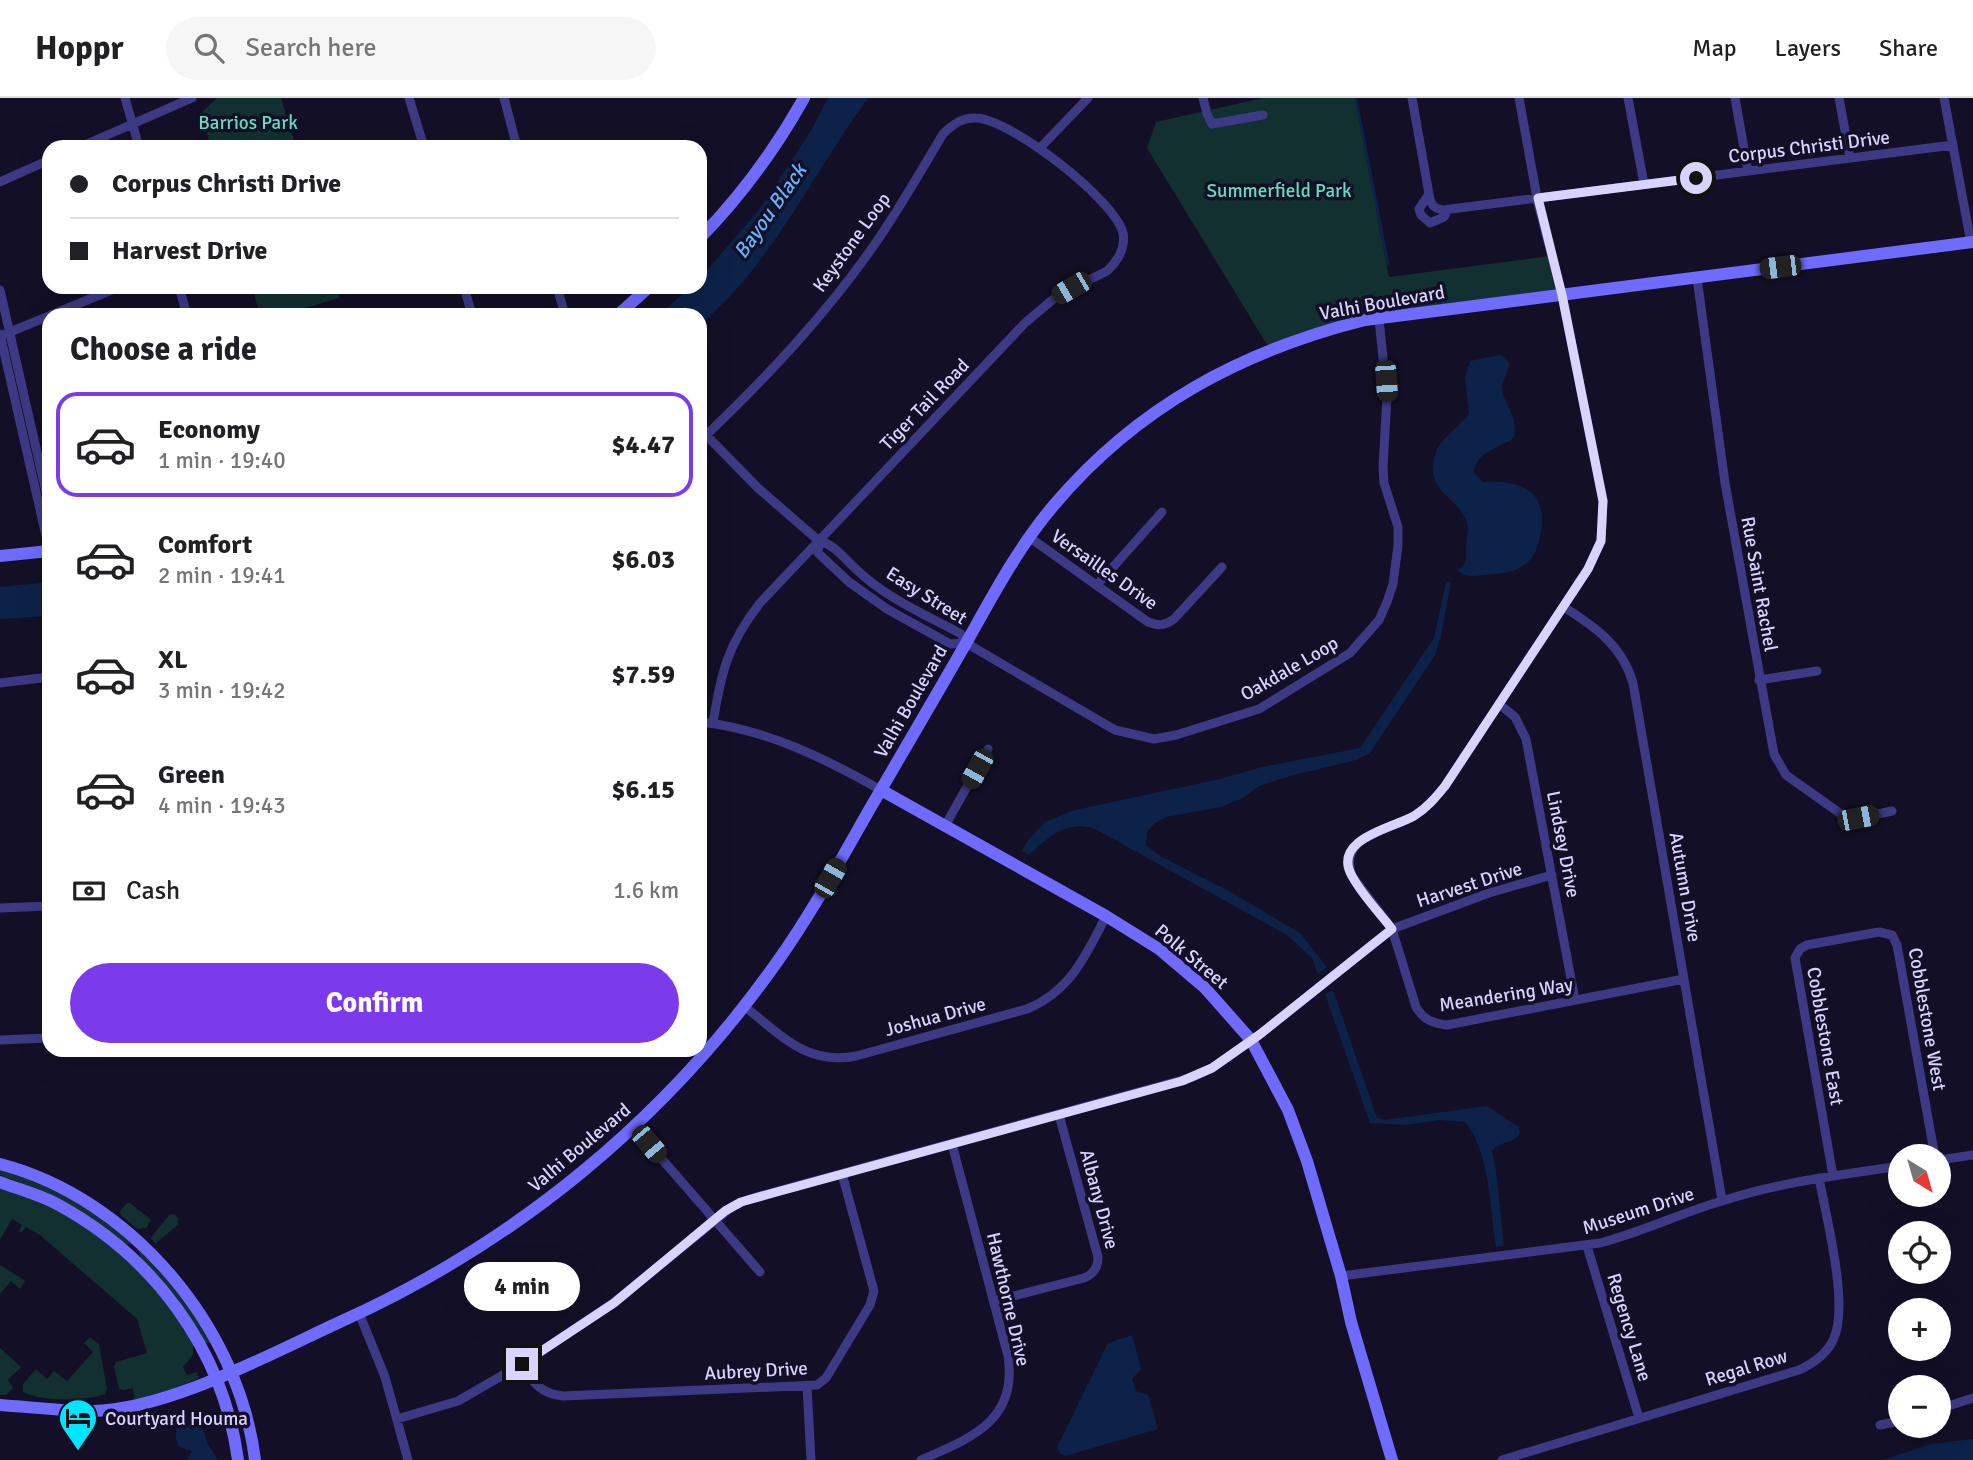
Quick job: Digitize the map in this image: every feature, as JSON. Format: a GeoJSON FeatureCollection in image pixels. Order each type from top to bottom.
{"type":"FeatureCollection","features":[{"type":"Feature","properties":{"kind":"street"},"geometry":{"type":"LineString","coordinates":[[125,98],[137,140]]}},
{"type":"Feature","properties":{"kind":"street"},"geometry":{"type":"LineString","coordinates":[[97,140],[192,98]]}},
{"type":"Feature","properties":{"kind":"street"},"geometry":{"type":"LineString","coordinates":[[409,98],[422,140]]}},
{"type":"Feature","properties":{"kind":"street"},"geometry":{"type":"LineString","coordinates":[[503,98],[515,140]]}},
{"type":"Feature","properties":{"kind":"street"},"geometry":{"type":"LineString","coordinates":[[707,230],[764,160],[804,98]]}},
{"type":"Feature","properties":{"kind":"street"},"geometry":{"type":"LineString","coordinates":[[1040,148],[1088,98]]}},
{"type":"Feature","properties":{"kind":"street"},"geometry":{"type":"LineString","coordinates":[[1203,98],[1212,124],[1263,115]]}},
{"type":"Feature","properties":{"kind":"street"},"geometry":{"type":"LineString","coordinates":[[1412,98],[1432,204],[1435,209],[1448,209]]}},
{"type":"Feature","properties":{"kind":"street","name":"Meandering Way"},"geometry":{"type":"LineString","coordinates":[[1519,98],[1538,198],[1562,295],[1604,515],[1601,541],[1595,556],[1564,607],[1445,786],[1423,810],[1405,821],[1366,836],[1354,846],[1349,861],[1352,876],[1392,929],[1416,1007],[1423,1017],[1433,1023],[1447,1025],[1684,979]]}},
{"type":"Feature","properties":{"kind":"street"},"geometry":{"type":"LineString","coordinates":[[1628,98],[1644,184]]}},
{"type":"Feature","properties":{"kind":"street"},"geometry":{"type":"LineString","coordinates":[[1735,98],[1748,171]]}},
{"type":"Feature","properties":{"kind":"street"},"geometry":{"type":"LineString","coordinates":[[1839,98],[1850,158]]}},
{"type":"Feature","properties":{"kind":"street"},"geometry":{"type":"LineString","coordinates":[[1944,98],[1972,243]]}},
{"type":"Feature","properties":{"kind":"street","name":"Keystone Loop"},"geometry":{"type":"LineString","coordinates":[[707,434],[768,374],[836,296],[878,239],[943,134],[952,125],[976,118],[988,120],[1040,148]]}},
{"type":"Feature","properties":{"kind":"street","name":"Corpus Christi Drive"},"geometry":{"type":"LineString","coordinates":[[1429,194],[1419,209],[1430,223],[1436,222],[1448,209],[1953,145]]}},
{"type":"Feature","properties":{"kind":"street","name":"Tiger Tail Road"},"geometry":{"type":"LineString","coordinates":[[713,723],[729,652],[743,625],[760,603],[1039,310],[1064,292],[1107,271],[1117,261],[1124,239],[1123,231],[1114,215],[1084,185],[1040,148]]}},
{"type":"Feature","properties":{"kind":"street"},"geometry":{"type":"LineString","coordinates":[[0,182],[42,163]]}},
{"type":"Feature","properties":{"kind":"street","name":"Valhi Boulevard"},"geometry":{"type":"LineString","coordinates":[[707,1052],[776,963],[815,905],[1029,537],[1051,508],[1088,468],[1133,428],[1168,402],[1269,349],[1314,333],[1379,318],[1972,243]]}},
{"type":"Feature","properties":{"kind":"street","name":"Rue Saint Rachel"},"geometry":{"type":"LineString","coordinates":[[1698,278],[1725,483],[1774,754],[1786,775],[1841,814],[1858,818],[1892,811]]}},
{"type":"Feature","properties":{"kind":"street"},"geometry":{"type":"LineString","coordinates":[[0,290],[3,335],[42,517]]}},
{"type":"Feature","properties":{"kind":"street"},"geometry":{"type":"LineString","coordinates":[[69,308],[102,294]]}},
{"type":"Feature","properties":{"kind":"street"},"geometry":{"type":"LineString","coordinates":[[626,308],[641,294]]}},
{"type":"Feature","properties":{"kind":"street","name":"Oakdale Loop"},"geometry":{"type":"LineString","coordinates":[[966,643],[1115,730],[1154,739],[1176,735],[1259,709],[1350,653],[1379,620],[1388,602],[1398,546],[1398,527],[1384,483],[1387,397],[1379,318]]}},
{"type":"Feature","properties":{"kind":"street"},"geometry":{"type":"LineString","coordinates":[[3,335],[42,319]]}},
{"type":"Feature","properties":{"kind":"street"},"geometry":{"type":"LineString","coordinates":[[3,335],[42,479]]}},
{"type":"Feature","properties":{"kind":"street","name":"Easy Street"},"geometry":{"type":"LineString","coordinates":[[707,442],[819,541],[831,543],[858,572],[887,592],[961,634],[966,643],[950,644],[879,604],[849,582],[818,553],[819,541]]}},
{"type":"Feature","properties":{"kind":"street"},"geometry":{"type":"LineString","coordinates":[[1097,585],[1163,512]]}},
{"type":"Feature","properties":{"kind":"street","name":"Versailles Drive"},"geometry":{"type":"LineString","coordinates":[[1029,537],[1148,622],[1157,625],[1166,625],[1174,620],[1222,567]]}},
{"type":"Feature","properties":{"kind":"street"},"geometry":{"type":"LineString","coordinates":[[0,556],[42,551]]}},
{"type":"Feature","properties":{"kind":"street"},"geometry":{"type":"LineString","coordinates":[[879,604],[887,592]]}},
{"type":"Feature","properties":{"kind":"street","name":"Autumn Drive"},"geometry":{"type":"LineString","coordinates":[[1564,607],[1603,634],[1614,646],[1629,671],[1722,1200]]}},
{"type":"Feature","properties":{"kind":"street"},"geometry":{"type":"LineString","coordinates":[[1759,680],[1817,671]]}},
{"type":"Feature","properties":{"kind":"street"},"geometry":{"type":"LineString","coordinates":[[0,683],[42,678]]}},
{"type":"Feature","properties":{"kind":"street","name":"Lindsey Drive"},"geometry":{"type":"LineString","coordinates":[[1499,704],[1515,717],[1526,739],[1575,1000]]}},
{"type":"Feature","properties":{"kind":"street","name":"Polk Street"},"geometry":{"type":"LineString","coordinates":[[707,723],[789,744],[834,763],[1106,916],[1159,949],[1184,969],[1231,1015],[1251,1040],[1288,1110],[1303,1148],[1392,1460]]}},
{"type":"Feature","properties":{"kind":"street"},"geometry":{"type":"LineString","coordinates":[[945,827],[988,749]]}},
{"type":"Feature","properties":{"kind":"street","name":"Harvest Drive"},"geometry":{"type":"LineString","coordinates":[[397,1419],[458,1401],[522,1364],[614,1303],[725,1211],[741,1202],[1194,1077],[1212,1068],[1251,1040],[1392,929],[1489,893],[1552,876]]}},
{"type":"Feature","properties":{"kind":"street"},"geometry":{"type":"LineString","coordinates":[[0,908],[42,906]]}},
{"type":"Feature","properties":{"kind":"street","name":"Joshua Drive"},"geometry":{"type":"LineString","coordinates":[[744,1006],[794,1046],[810,1054],[828,1058],[856,1056],[1027,1009],[1045,1001],[1074,974],[1106,916]]}},
{"type":"Feature","properties":{"kind":"street","name":"Cobblestone West"},"geometry":{"type":"LineString","coordinates":[[1846,938],[1887,932],[1895,939],[1934,1144]]}},
{"type":"Feature","properties":{"kind":"street","name":"Cobblestone East"},"geometry":{"type":"LineString","coordinates":[[1833,1176],[1795,958],[1803,947],[1846,938]]}},
{"type":"Feature","properties":{"kind":"street"},"geometry":{"type":"LineString","coordinates":[[0,1040],[42,1038]]}},
{"type":"Feature","properties":{"kind":"street","name":"Valhi Boulevard"},"geometry":{"type":"LineString","coordinates":[[0,1405],[94,1411],[142,1405],[231,1372],[408,1290],[508,1229],[557,1193],[634,1127],[702,1057]]}},
{"type":"Feature","properties":{"kind":"street","name":"Albany Drive"},"geometry":{"type":"LineString","coordinates":[[994,1301],[1084,1278],[1092,1273],[1098,1264],[1059,1115]]}},
{"type":"Feature","properties":{"kind":"street"},"geometry":{"type":"LineString","coordinates":[[634,1127],[760,1272]]}},
{"type":"Feature","properties":{"kind":"street","name":"Hawthorne Drive"},"geometry":{"type":"LineString","coordinates":[[921,1460],[982,1430],[995,1417],[1009,1385],[1010,1366],[952,1144]]}},
{"type":"Feature","properties":{"kind":"street"},"geometry":{"type":"LineString","coordinates":[[1951,1157],[1973,1155]]}},
{"type":"Feature","properties":{"kind":"street"},"geometry":{"type":"LineString","coordinates":[[0,1164],[43,1180],[117,1224],[148,1250],[175,1279],[208,1325],[231,1372],[248,1421],[255,1460]]}},
{"type":"Feature","properties":{"kind":"street","name":"Museum Drive"},"geometry":{"type":"LineString","coordinates":[[1341,1276],[1587,1246],[1627,1236],[1722,1200],[1819,1178],[1888,1168]]}},
{"type":"Feature","properties":{"kind":"street","name":"Aubrey Drive"},"geometry":{"type":"LineString","coordinates":[[522,1364],[537,1386],[545,1392],[563,1396],[817,1385],[826,1378],[870,1305],[874,1291],[842,1174]]}},
{"type":"Feature","properties":{"kind":"street","name":"Regal Row"},"geometry":{"type":"LineString","coordinates":[[1502,1460],[1799,1370],[1823,1354],[1834,1340],[1839,1318],[1837,1285],[1819,1178]]}},
{"type":"Feature","properties":{"kind":"street"},"geometry":{"type":"LineString","coordinates":[[0,1182],[54,1203],[107,1236],[166,1290],[203,1346],[222,1392],[238,1460]]}},
{"type":"Feature","properties":{"kind":"street","name":"Regency Lane"},"geometry":{"type":"LineString","coordinates":[[1587,1246],[1639,1418]]}},
{"type":"Feature","properties":{"kind":"street"},"geometry":{"type":"LineString","coordinates":[[359,1313],[385,1377],[408,1460]]}},
{"type":"Feature","properties":{"kind":"street"},"geometry":{"type":"LineString","coordinates":[[807,1386],[811,1460]]}},
{"type":"Feature","properties":{"kind":"street"},"geometry":{"type":"LineString","coordinates":[[1951,1405],[1973,1398]]}},
{"type":"Feature","properties":{"kind":"street"},"geometry":{"type":"LineString","coordinates":[[1880,1425],[1888,1423]]}},
{"type":"Feature","properties":{"kind":"green space","name":"Barrios Park"},"geometry":{"type":"Polygon","coordinates":[[[217,98],[281,98],[294,140],[209,140],[201,113],[217,98]]]}},
{"type":"Feature","properties":{"kind":"green space","name":"Summerfield Park"},"geometry":{"type":"Polygon","coordinates":[[[1263,98],[1355,98],[1389,277],[1550,256],[1562,293],[1396,316],[1269,348],[1147,148],[1156,122],[1263,98]]]}},
{"type":"Feature","properties":{"kind":"green space"},"geometry":{"type":"Polygon","coordinates":[[[254,294],[338,294],[339,298],[306,308],[258,308],[254,294]]]}},
{"type":"Feature","properties":{"kind":"green space"},"geometry":{"type":"Polygon","coordinates":[[[0,1167],[76,1199],[132,1243],[127,1245],[66,1205],[0,1175],[0,1167]]]}},
{"type":"Feature","properties":{"kind":"green space"},"geometry":{"type":"Polygon","coordinates":[[[0,1187],[43,1202],[97,1234],[153,1284],[193,1341],[193,1355],[183,1367],[187,1375],[197,1372],[199,1378],[170,1391],[135,1400],[133,1388],[119,1389],[114,1366],[116,1362],[147,1353],[137,1319],[40,1235],[26,1227],[21,1233],[19,1231],[22,1225],[12,1219],[0,1240],[0,1187]]]}},
{"type":"Feature","properties":{"kind":"green space"},"geometry":{"type":"Polygon","coordinates":[[[127,1203],[151,1220],[146,1228],[137,1229],[121,1215],[120,1211],[127,1203]]]}},
{"type":"Feature","properties":{"kind":"green space"},"geometry":{"type":"Polygon","coordinates":[[[174,1214],[179,1219],[179,1224],[155,1244],[151,1238],[169,1215],[174,1214]]]}},
{"type":"Feature","properties":{"kind":"green space"},"geometry":{"type":"Polygon","coordinates":[[[138,1250],[175,1282],[212,1343],[206,1343],[177,1298],[140,1257],[138,1250]]]}},
{"type":"Feature","properties":{"kind":"green space"},"geometry":{"type":"Polygon","coordinates":[[[0,1265],[24,1280],[20,1289],[11,1281],[0,1294],[0,1265]]]}},
{"type":"Feature","properties":{"kind":"green space"},"geometry":{"type":"Polygon","coordinates":[[[90,1337],[99,1344],[107,1389],[105,1394],[64,1399],[41,1398],[23,1392],[23,1384],[36,1369],[47,1379],[54,1371],[67,1381],[93,1352],[84,1343],[90,1337]]]}},
{"type":"Feature","properties":{"kind":"green space"},"geometry":{"type":"Polygon","coordinates":[[[0,1348],[21,1367],[8,1380],[13,1388],[6,1395],[0,1395],[0,1348]]]}},
{"type":"Feature","properties":{"kind":"water","name":"Bayou Black"},"geometry":{"type":"Polygon","coordinates":[[[828,98],[868,98],[771,245],[726,300],[707,318],[707,308],[667,308],[682,294],[707,294],[707,270],[759,210],[810,132],[828,98]]]}},
{"type":"Feature","properties":{"kind":"water"},"geometry":{"type":"Polygon","coordinates":[[[1500,355],[1510,364],[1502,385],[1514,420],[1515,435],[1482,456],[1474,473],[1483,482],[1518,485],[1535,496],[1542,516],[1541,531],[1536,551],[1525,565],[1508,572],[1470,576],[1458,570],[1466,560],[1467,523],[1462,513],[1440,489],[1433,475],[1433,466],[1442,442],[1469,414],[1465,377],[1470,361],[1500,355]]]}},
{"type":"Feature","properties":{"kind":"water"},"geometry":{"type":"Polygon","coordinates":[[[1446,582],[1451,582],[1435,655],[1369,754],[1356,760],[1259,786],[1243,798],[1221,807],[1166,817],[1147,832],[1146,845],[1160,856],[1229,891],[1300,933],[1327,967],[1318,974],[1312,958],[1287,935],[1095,829],[1076,826],[1067,828],[1051,836],[1029,855],[1022,851],[1028,840],[1045,822],[1075,810],[1220,779],[1262,767],[1360,748],[1434,638],[1446,582]]]}},
{"type":"Feature","properties":{"kind":"water"},"geometry":{"type":"Polygon","coordinates":[[[42,583],[42,616],[0,619],[0,587],[42,583]]]}},
{"type":"Feature","properties":{"kind":"water"},"geometry":{"type":"Polygon","coordinates":[[[1333,990],[1377,1118],[1385,1120],[1487,1106],[1519,1127],[1520,1134],[1517,1137],[1492,1151],[1504,1246],[1496,1247],[1484,1164],[1480,1149],[1465,1122],[1440,1120],[1405,1125],[1370,1123],[1325,994],[1333,990]]]}},
{"type":"Feature","properties":{"kind":"water"},"geometry":{"type":"Polygon","coordinates":[[[1132,1335],[1141,1369],[1132,1379],[1136,1391],[1148,1395],[1158,1429],[1065,1456],[1060,1454],[1057,1447],[1108,1343],[1132,1335]]]}},
{"type":"Feature","properties":{"kind":"water"},"geometry":{"type":"Polygon","coordinates":[[[188,1417],[203,1427],[207,1443],[218,1460],[187,1460],[192,1451],[179,1447],[176,1434],[180,1422],[188,1417]]]}},
{"type":"Feature","properties":{"kind":"water"},"geometry":{"type":"Polygon","coordinates":[[[1973,1439],[1973,1460],[1883,1460],[1931,1444],[1973,1439]]]}},
{"type":"Feature","properties":{"kind":"waterway"},"geometry":{"type":"LineString","coordinates":[[1356,98],[1388,264]]}},
{"type":"Feature","properties":{"kind":"place","name":"Courtyard Houma"},"geometry":{"type":"Point","coordinates":[78,1452]}},
{"type":"Feature","properties":{"kind":"route"},"geometry":{"type":"LineString","coordinates":[[522,1364],[614,1303],[725,1211],[741,1202],[1202,1074],[1259,1035],[1371,943],[1392,929],[1352,876],[1349,869],[1350,852],[1366,836],[1405,821],[1423,810],[1445,786],[1564,607],[1588,569],[1601,541],[1603,501],[1562,295],[1538,198],[1696,178]]}}]}
